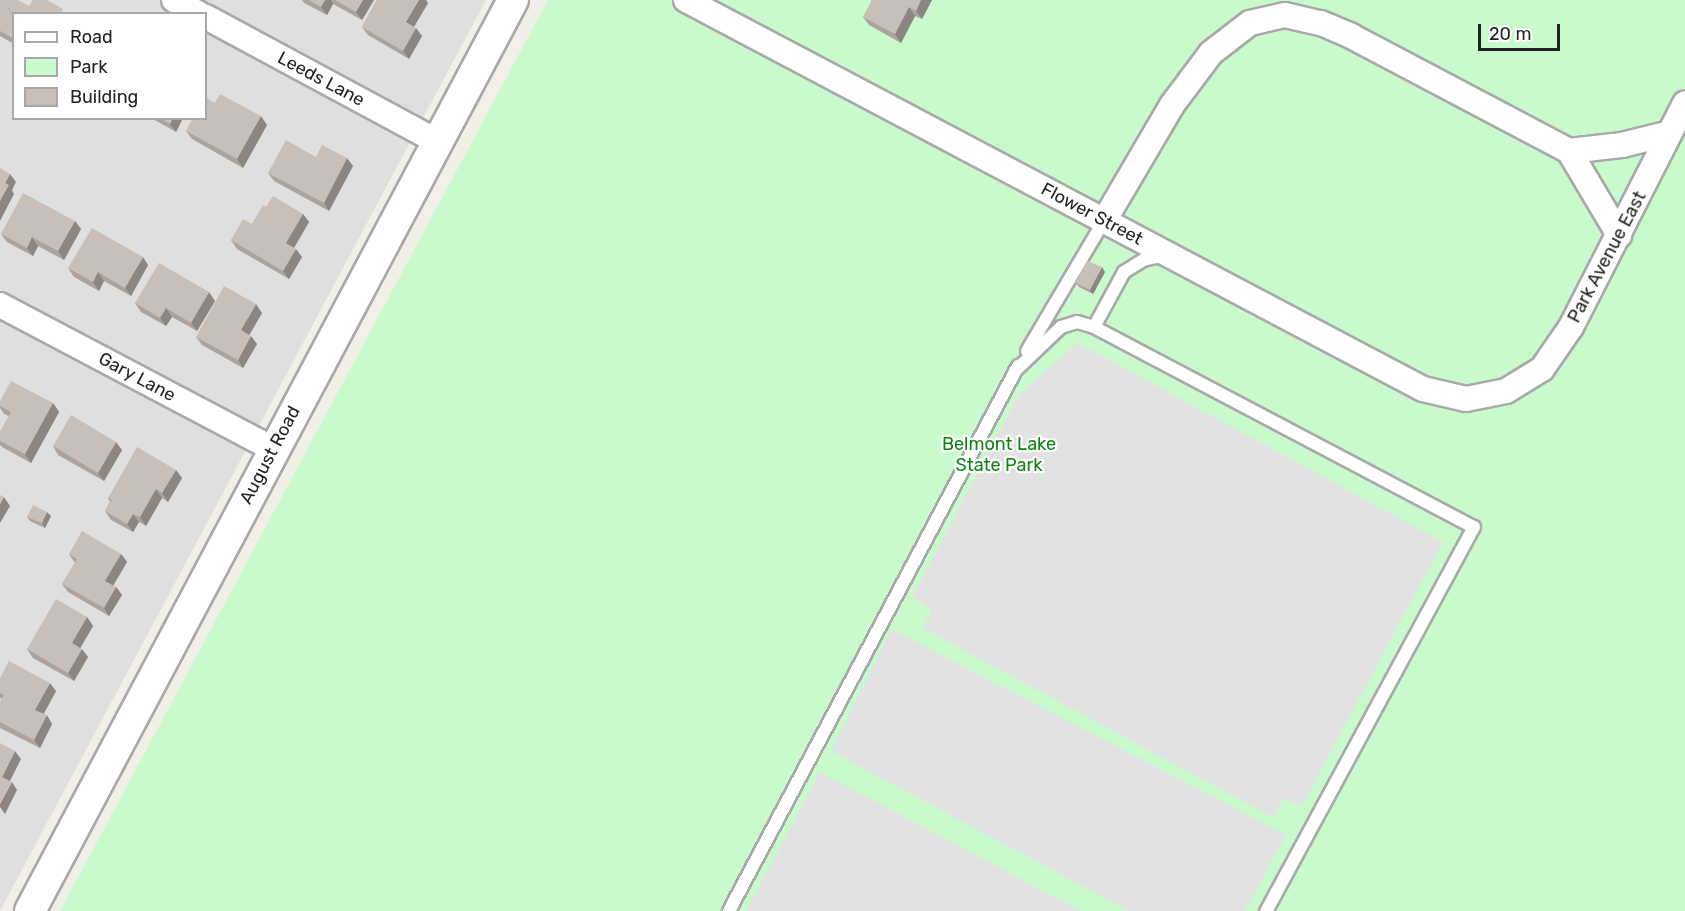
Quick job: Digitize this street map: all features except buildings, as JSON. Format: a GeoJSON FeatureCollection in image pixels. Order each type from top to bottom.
{"type":"FeatureCollection","features":[{"type":"Feature","properties":{"kind":"street"},"geometry":{"type":"LineString","coordinates":[[174,0],[195,12]]}},
{"type":"Feature","properties":{"kind":"street","name":"August Road"},"geometry":{"type":"LineString","coordinates":[[30,911],[436,141],[513,0]]}},
{"type":"Feature","properties":{"kind":"street","name":"Flower Street"},"geometry":{"type":"LineString","coordinates":[[686,0],[1423,389],[1466,399],[1506,392]]}},
{"type":"Feature","properties":{"kind":"street"},"geometry":{"type":"LineString","coordinates":[[1104,221],[1199,66],[1229,36],[1266,17],[1302,17],[1351,36],[1569,151],[1619,235]]}},
{"type":"Feature","properties":{"kind":"street","name":"Leeds Lane"},"geometry":{"type":"LineString","coordinates":[[207,18],[436,141]]}},
{"type":"Feature","properties":{"kind":"street","name":"Park Avenue East"},"geometry":{"type":"LineString","coordinates":[[1506,392],[1542,369],[1570,327],[1685,103]]}},
{"type":"Feature","properties":{"kind":"street"},"geometry":{"type":"LineString","coordinates":[[1569,151],[1622,146],[1670,132]]}},
{"type":"Feature","properties":{"kind":"street","name":"Gary Lane"},"geometry":{"type":"LineString","coordinates":[[0,305],[273,449]]}},
{"type":"Feature","properties":{"kind":"lane"},"geometry":{"type":"LineString","coordinates":[[729,911],[1015,371],[1104,221]]}},
{"type":"Feature","properties":{"kind":"lane"},"geometry":{"type":"LineString","coordinates":[[1094,327],[1124,272],[1143,260],[1168,255]]}},
{"type":"Feature","properties":{"kind":"lane"},"geometry":{"type":"LineString","coordinates":[[1015,371],[1061,327],[1077,322],[1094,327],[1474,527],[1266,911]]}},
{"type":"Feature","properties":{"kind":"shaded area"},"geometry":{"type":"Polygon","coordinates":[[[0,0],[486,0],[0,911],[0,0]]]}},
{"type":"Feature","properties":{"kind":"shaded area"},"geometry":{"type":"Polygon","coordinates":[[[1078,343],[1443,542],[1302,806],[1283,798],[1274,818],[923,628],[932,610],[912,597],[1019,394],[1078,343]]]}},
{"type":"Feature","properties":{"kind":"shaded area"},"geometry":{"type":"Polygon","coordinates":[[[892,629],[1286,835],[1245,911],[1129,911],[831,751],[892,629]]]}},
{"type":"Feature","properties":{"kind":"shaded area"},"geometry":{"type":"Polygon","coordinates":[[[820,772],[1081,911],[746,911],[820,772]]]}},
{"type":"Feature","properties":{"kind":"green space","name":"Belmont Lake State Park"},"geometry":{"type":"Polygon","coordinates":[[[548,0],[1685,0],[1685,911],[60,911],[548,0]]]}}]}
